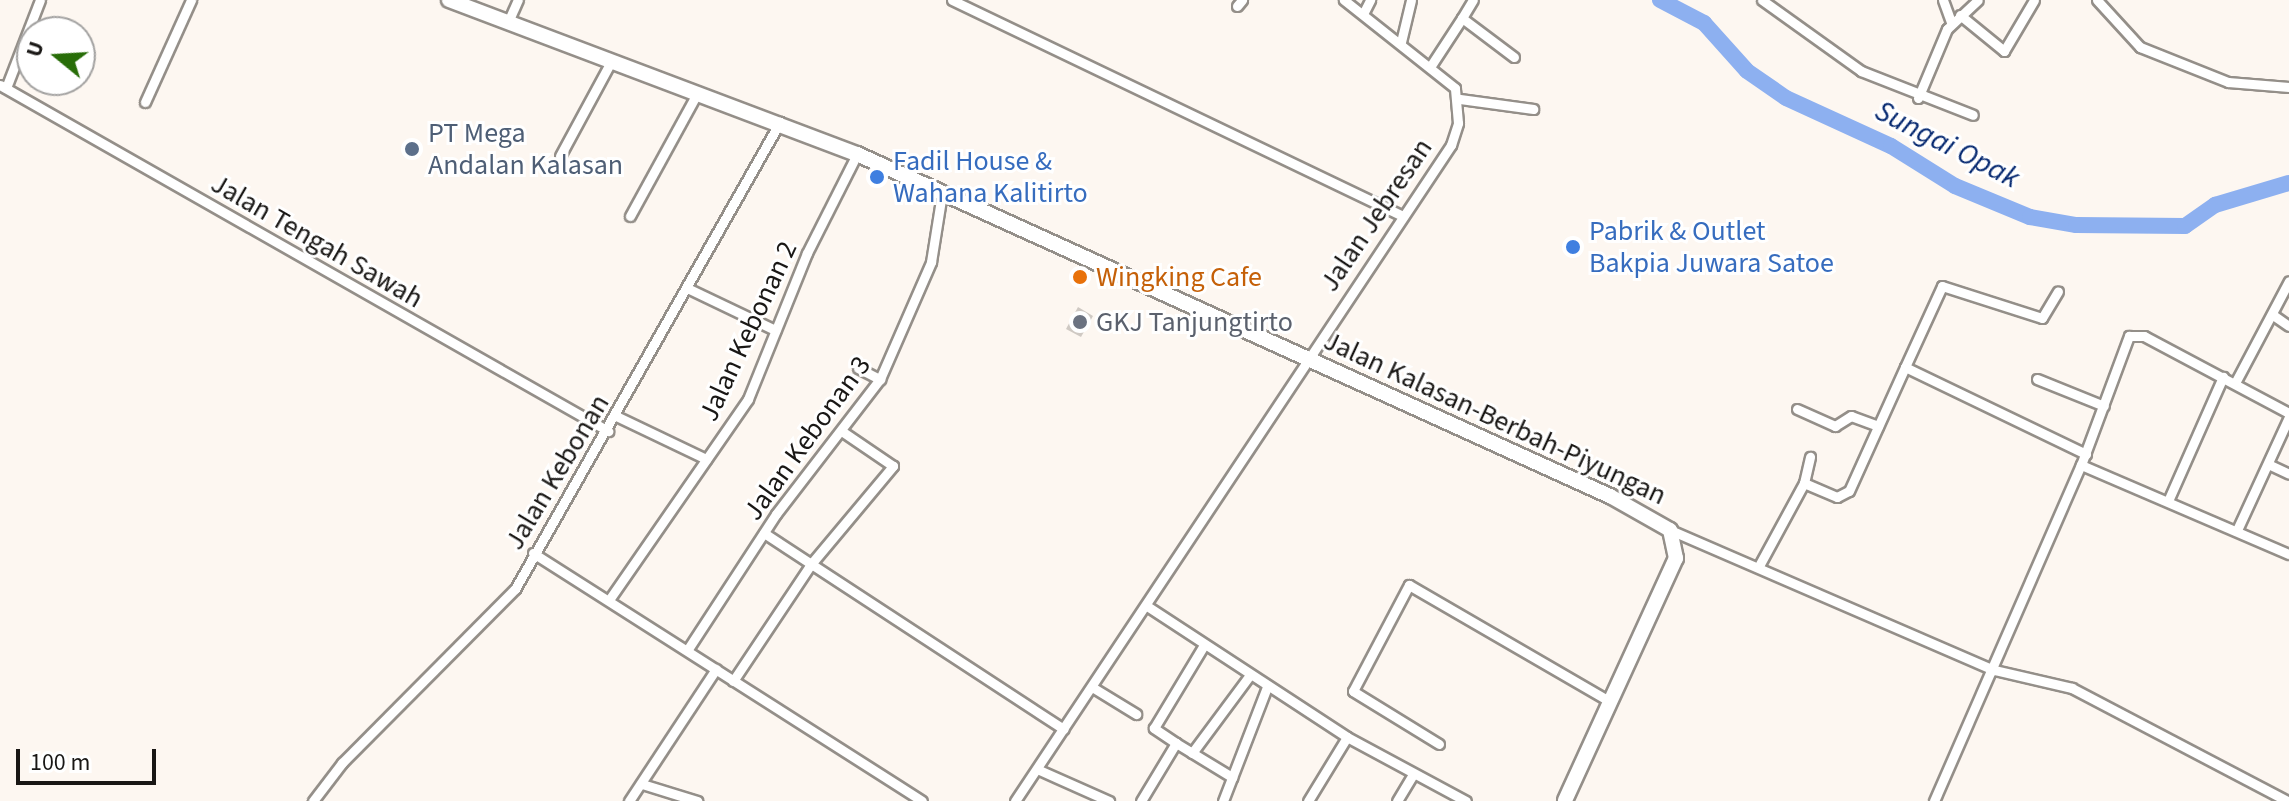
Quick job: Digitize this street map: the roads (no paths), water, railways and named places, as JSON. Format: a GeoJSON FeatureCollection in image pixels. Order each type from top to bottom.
{"type":"FeatureCollection","features":[{"type":"Feature","properties":{"kind":"street","name":"Jalan Tengah Sawah"},"geometry":{"type":"LineString","coordinates":[[40,0],[3,86],[608,431]]}},
{"type":"Feature","properties":{"kind":"street"},"geometry":{"type":"LineString","coordinates":[[145,102],[191,0]]}},
{"type":"Feature","properties":{"kind":"street","name":"Jalan Kalasan-Berbah-Piyungan"},"geometry":{"type":"LineString","coordinates":[[449,0],[780,122],[857,154],[1610,496],[1670,530],[1676,558],[1565,801]]}},
{"type":"Feature","properties":{"kind":"street"},"geometry":{"type":"LineString","coordinates":[[508,22],[518,0]]}},
{"type":"Feature","properties":{"kind":"street"},"geometry":{"type":"LineString","coordinates":[[952,0],[1402,216]]}},
{"type":"Feature","properties":{"kind":"street"},"geometry":{"type":"LineString","coordinates":[[1344,0],[1432,64],[1460,99],[1533,109]]}},
{"type":"Feature","properties":{"kind":"street"},"geometry":{"type":"LineString","coordinates":[[1363,14],[1370,0]]}},
{"type":"Feature","properties":{"kind":"street"},"geometry":{"type":"LineString","coordinates":[[1401,42],[1411,0]]}},
{"type":"Feature","properties":{"kind":"street"},"geometry":{"type":"LineString","coordinates":[[1432,64],[1473,0]]}},
{"type":"Feature","properties":{"kind":"street"},"geometry":{"type":"LineString","coordinates":[[1762,0],[1852,66],[1919,96],[1973,115]]}},
{"type":"Feature","properties":{"kind":"street"},"geometry":{"type":"LineString","coordinates":[[1943,0],[1951,22]]}},
{"type":"Feature","properties":{"kind":"street"},"geometry":{"type":"LineString","coordinates":[[1919,96],[1951,22],[1978,0]]}},
{"type":"Feature","properties":{"kind":"street"},"geometry":{"type":"LineString","coordinates":[[1960,15],[2004,51],[2034,0]]}},
{"type":"Feature","properties":{"kind":"street"},"geometry":{"type":"LineString","coordinates":[[2097,0],[2140,47],[2228,82],[2289,87]]}},
{"type":"Feature","properties":{"kind":"street"},"geometry":{"type":"LineString","coordinates":[[1462,18],[1514,57]]}},
{"type":"Feature","properties":{"kind":"street"},"geometry":{"type":"LineString","coordinates":[[560,156],[612,60]]}},
{"type":"Feature","properties":{"kind":"street"},"geometry":{"type":"LineString","coordinates":[[630,216],[698,92]]}},
{"type":"Feature","properties":{"kind":"street","name":"Jalan Jebresan"},"geometry":{"type":"LineString","coordinates":[[1015,801],[1451,145],[1460,99]]}},
{"type":"Feature","properties":{"kind":"street","name":"Jalan Kebonan"},"geometry":{"type":"LineString","coordinates":[[313,801],[342,763],[498,610],[608,431],[780,122]]}},
{"type":"Feature","properties":{"kind":"street","name":"Jalan Kebonan 2"},"geometry":{"type":"LineString","coordinates":[[611,597],[748,399],[775,330],[857,154]]}},
{"type":"Feature","properties":{"kind":"street","name":"Jalan Kebonan 3"},"geometry":{"type":"LineString","coordinates":[[688,649],[764,533],[880,379],[931,262],[942,193]]}},
{"type":"Feature","properties":{"kind":"street"},"geometry":{"type":"LineString","coordinates":[[2235,383],[2289,281]]}},
{"type":"Feature","properties":{"kind":"street"},"geometry":{"type":"LineString","coordinates":[[1804,483],[1837,497],[1847,493],[1942,286],[2042,318],[2058,291]]}},
{"type":"Feature","properties":{"kind":"street"},"geometry":{"type":"LineString","coordinates":[[687,288],[775,330]]}},
{"type":"Feature","properties":{"kind":"street"},"geometry":{"type":"LineString","coordinates":[[2273,315],[2289,326]]}},
{"type":"Feature","properties":{"kind":"street"},"geometry":{"type":"LineString","coordinates":[[1934,801],[1994,670],[2134,334],[2235,383],[2289,415],[2237,530]]}},
{"type":"Feature","properties":{"kind":"street"},"geometry":{"type":"LineString","coordinates":[[1905,367],[2086,454]]}},
{"type":"Feature","properties":{"kind":"street"},"geometry":{"type":"LineString","coordinates":[[858,368],[880,379]]}},
{"type":"Feature","properties":{"kind":"street"},"geometry":{"type":"LineString","coordinates":[[2168,501],[2223,377]]}},
{"type":"Feature","properties":{"kind":"street"},"geometry":{"type":"LineString","coordinates":[[2037,379],[2104,406]]}},
{"type":"Feature","properties":{"kind":"street"},"geometry":{"type":"LineString","coordinates":[[1797,409],[1835,426],[1851,416],[1878,426]]}},
{"type":"Feature","properties":{"kind":"street"},"geometry":{"type":"LineString","coordinates":[[616,416],[706,459]]}},
{"type":"Feature","properties":{"kind":"street"},"geometry":{"type":"LineString","coordinates":[[733,681],[811,564],[893,466],[843,432]]}},
{"type":"Feature","properties":{"kind":"street"},"geometry":{"type":"LineString","coordinates":[[1760,564],[1804,483],[1810,457]]}},
{"type":"Feature","properties":{"kind":"street"},"geometry":{"type":"LineString","coordinates":[[2268,464],[2289,474]]}},
{"type":"Feature","properties":{"kind":"street"},"geometry":{"type":"LineString","coordinates":[[2081,465],[2289,554]]}},
{"type":"Feature","properties":{"kind":"street"},"geometry":{"type":"LineString","coordinates":[[1670,530],[1760,564],[1994,670],[2086,694],[2287,801]]}},
{"type":"Feature","properties":{"kind":"street"},"geometry":{"type":"LineString","coordinates":[[764,533],[1064,729]]}},
{"type":"Feature","properties":{"kind":"street"},"geometry":{"type":"LineString","coordinates":[[533,553],[611,597],[733,681],[922,801]]}},
{"type":"Feature","properties":{"kind":"street"},"geometry":{"type":"LineString","coordinates":[[1439,744],[1353,691],[1409,585],[1611,702]]}},
{"type":"Feature","properties":{"kind":"street"},"geometry":{"type":"LineString","coordinates":[[1147,606],[1347,737],[1412,776],[1466,801]]}},
{"type":"Feature","properties":{"kind":"street"},"geometry":{"type":"LineString","coordinates":[[1204,645],[1154,728],[1232,777]]}},
{"type":"Feature","properties":{"kind":"street"},"geometry":{"type":"LineString","coordinates":[[629,801],[716,669]]}},
{"type":"Feature","properties":{"kind":"street"},"geometry":{"type":"LineString","coordinates":[[1192,753],[1250,675]]}},
{"type":"Feature","properties":{"kind":"street"},"geometry":{"type":"LineString","coordinates":[[1092,687],[1136,714]]}},
{"type":"Feature","properties":{"kind":"street"},"geometry":{"type":"LineString","coordinates":[[1223,801],[1267,687]]}},
{"type":"Feature","properties":{"kind":"street"},"geometry":{"type":"LineString","coordinates":[[1308,801],[1347,737]]}},
{"type":"Feature","properties":{"kind":"street"},"geometry":{"type":"LineString","coordinates":[[1141,801],[1176,743]]}},
{"type":"Feature","properties":{"kind":"street"},"geometry":{"type":"LineString","coordinates":[[1037,769],[1109,801]]}},
{"type":"Feature","properties":{"kind":"street"},"geometry":{"type":"LineString","coordinates":[[1397,801],[1412,776]]}},
{"type":"Feature","properties":{"kind":"street"},"geometry":{"type":"LineString","coordinates":[[642,784],[697,801]]}},
{"type":"Feature","properties":{"kind":"waterway","name":"Sungai Opak"},"geometry":{"type":"LineString","coordinates":[[1660,0],[1704,23],[1747,71],[1786,98],[1891,146],[1955,186],[2030,217],[2076,225],[2185,226],[2215,205],[2289,183]]}},
{"type":"Feature","properties":{"kind":"place","name":"PT Mega Andalan Kalasan"},"geometry":{"type":"Point","coordinates":[412,149]}},
{"type":"Feature","properties":{"kind":"place","name":"Fadil House & Wahana Kalitirto"},"geometry":{"type":"Point","coordinates":[877,177]}},
{"type":"Feature","properties":{"kind":"place","name":"Pabrik & Outlet Bakpia Juwara Satoe"},"geometry":{"type":"Point","coordinates":[1573,247]}},
{"type":"Feature","properties":{"kind":"place","name":"Wingking Cafe"},"geometry":{"type":"Point","coordinates":[1080,277]}},
{"type":"Feature","properties":{"kind":"place","name":"GKJ Tanjungtirto"},"geometry":{"type":"Point","coordinates":[1080,322]}}]}
